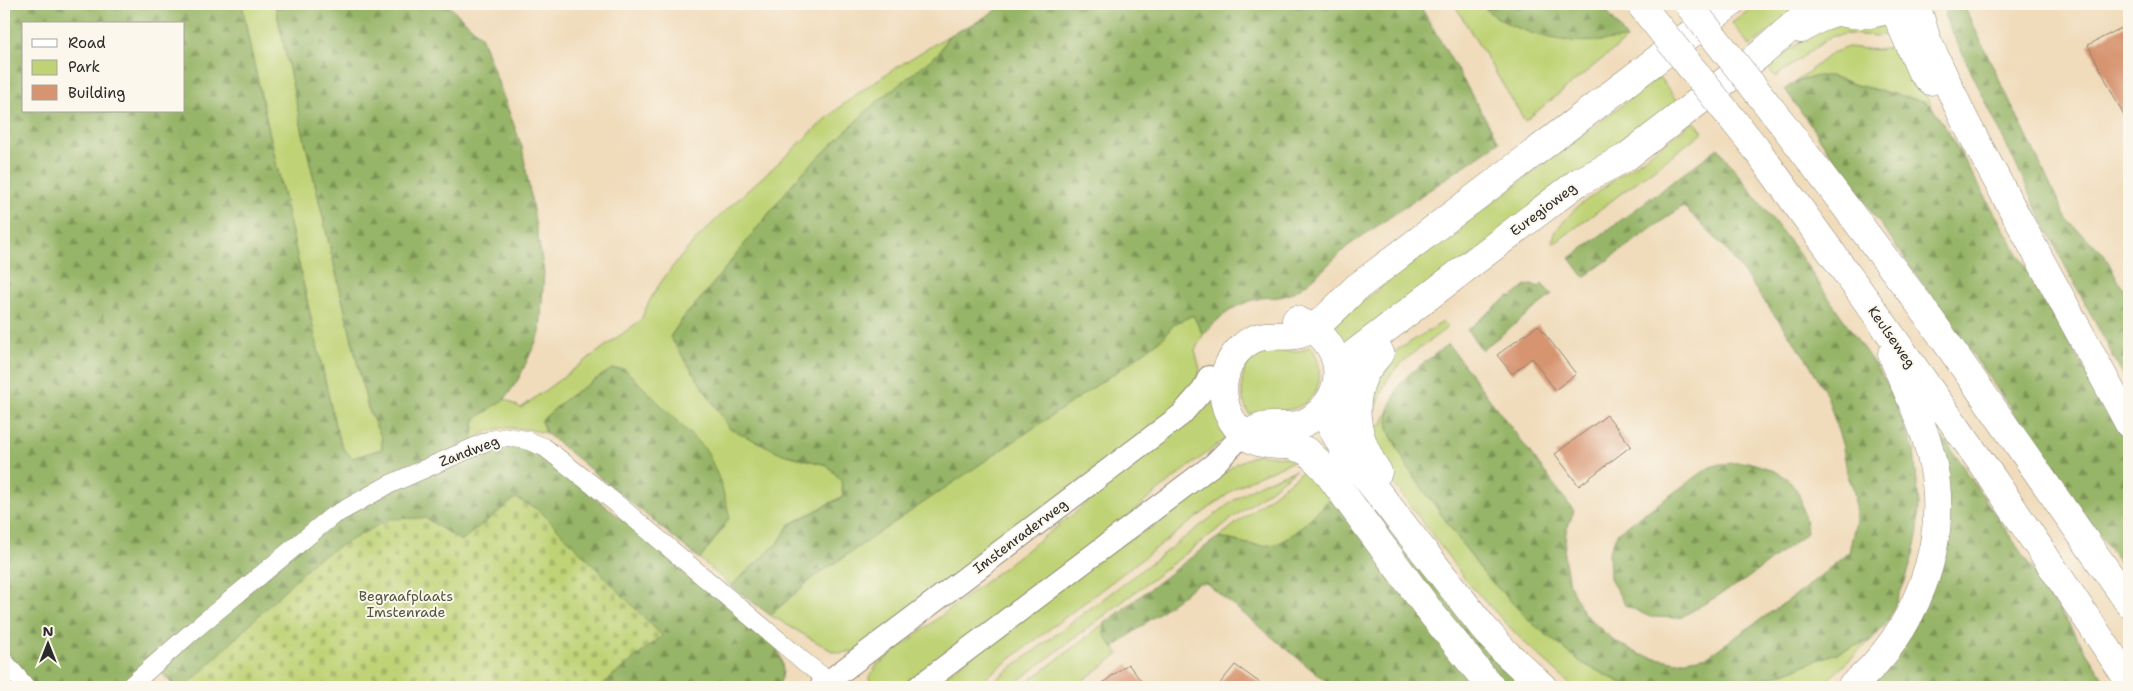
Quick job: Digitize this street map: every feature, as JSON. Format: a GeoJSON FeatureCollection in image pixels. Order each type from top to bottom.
{"type":"FeatureCollection","features":[{"type":"Feature","properties":{"kind":"main road","name":"Keulseweg"},"geometry":{"type":"LineString","coordinates":[[1640,4],[1754,146],[1874,310],[1993,479],[2129,681]]}},
{"type":"Feature","properties":{"kind":"main road"},"geometry":{"type":"LineString","coordinates":[[1688,4],[1782,123],[1921,306],[2129,603]]}},
{"type":"Feature","properties":{"kind":"main road"},"geometry":{"type":"LineString","coordinates":[[1929,4],[1934,23],[1948,57],[1965,122]]}},
{"type":"Feature","properties":{"kind":"main road"},"geometry":{"type":"LineString","coordinates":[[1491,687],[1432,614],[1324,468],[1307,451],[1265,441],[1232,421],[1225,404],[1224,380],[1227,368],[1233,358],[1246,344],[1262,336],[1298,334],[1303,323],[1356,288],[1730,5]]}},
{"type":"Feature","properties":{"kind":"main road"},"geometry":{"type":"LineString","coordinates":[[1825,6],[1864,15],[1900,5],[1903,33],[1921,71],[1965,122],[2129,424]]}},
{"type":"Feature","properties":{"kind":"main road","name":"Euregioweg"},"geometry":{"type":"LineString","coordinates":[[1333,392],[1345,364],[1356,352],[1577,183],[1625,158],[1763,52],[1824,16],[1825,6]]}},
{"type":"Feature","properties":{"kind":"main road"},"geometry":{"type":"LineString","coordinates":[[1388,506],[1383,480],[1368,458],[1361,443],[1356,406],[1365,373],[1380,353],[1506,258],[1586,194],[1625,158]]}},
{"type":"Feature","properties":{"kind":"main road"},"geometry":{"type":"LineString","coordinates":[[1851,687],[1886,651],[1910,612],[1930,565],[1938,516],[1936,488],[1928,444],[1874,310]]}},
{"type":"Feature","properties":{"kind":"main road"},"geometry":{"type":"LineString","coordinates":[[1209,376],[1218,349],[1226,337],[1250,321],[1264,317],[1279,316],[1303,323],[1322,335],[1335,356],[1329,418],[1337,439],[1483,627],[1504,651],[1542,687]]}},
{"type":"Feature","properties":{"kind":"main road"},"geometry":{"type":"LineString","coordinates":[[1265,441],[1269,426],[1286,427],[1302,424],[1316,415],[1333,392]]}},
{"type":"Feature","properties":{"kind":"street","name":"Imstenraderweg"},"geometry":{"type":"LineString","coordinates":[[829,685],[1181,415],[1204,390],[1209,376]]}},
{"type":"Feature","properties":{"kind":"street","name":"Zandweg"},"geometry":{"type":"LineString","coordinates":[[129,687],[194,630],[331,517],[388,485],[490,440],[508,437],[526,440],[544,447],[617,504],[829,685]]}},
{"type":"Feature","properties":{"kind":"street"},"geometry":{"type":"LineString","coordinates":[[918,687],[1214,464],[1265,441]]}},
{"type":"Feature","properties":{"kind":"street"},"geometry":{"type":"LineString","coordinates":[[4,661],[26,687]]}},
{"type":"Feature","properties":{"kind":"green space"},"geometry":{"type":"Polygon","coordinates":[[[4,4],[242,4],[335,425],[342,447],[352,458],[382,449],[382,439],[368,408],[300,120],[275,4],[447,4],[481,36],[522,147],[544,272],[540,333],[519,378],[505,399],[475,419],[472,442],[387,480],[125,687],[20,687],[4,670],[4,4]]]}},
{"type":"Feature","properties":{"kind":"green space"},"geometry":{"type":"Polygon","coordinates":[[[242,4],[275,4],[300,120],[368,408],[382,439],[382,449],[352,458],[342,447],[335,425],[242,4]]]}},
{"type":"Feature","properties":{"kind":"green space"},"geometry":{"type":"Polygon","coordinates":[[[1006,4],[1419,4],[1499,142],[1348,246],[1318,274],[1292,293],[1281,297],[1261,298],[1244,303],[1222,316],[1203,335],[1193,315],[1174,324],[1164,337],[1125,366],[814,577],[770,615],[731,586],[779,542],[789,525],[843,497],[841,480],[827,465],[783,454],[730,429],[670,337],[683,318],[704,295],[798,177],[872,106],[939,53],[948,36],[975,23],[1006,4]]]}},
{"type":"Feature","properties":{"kind":"green space"},"geometry":{"type":"Polygon","coordinates":[[[1454,4],[1483,4],[1488,12],[1573,41],[1627,39],[1525,121],[1454,4]]]}},
{"type":"Feature","properties":{"kind":"green space"},"geometry":{"type":"Polygon","coordinates":[[[1483,4],[1602,4],[1627,39],[1587,42],[1537,35],[1499,19],[1483,4]]]}},
{"type":"Feature","properties":{"kind":"green space"},"geometry":{"type":"Polygon","coordinates":[[[1757,4],[1805,4],[1750,46],[1732,23],[1757,4]]]}},
{"type":"Feature","properties":{"kind":"green space"},"geometry":{"type":"Polygon","coordinates":[[[1949,4],[1963,4],[2067,220],[2103,253],[2129,300],[2129,386],[2058,252],[1944,15],[1949,4]]]}},
{"type":"Feature","properties":{"kind":"green space"},"geometry":{"type":"Polygon","coordinates":[[[1883,17],[1894,33],[1877,36],[1845,34],[1830,37],[1775,77],[1767,67],[1823,25],[1883,17]]]}},
{"type":"Feature","properties":{"kind":"green space"},"geometry":{"type":"Polygon","coordinates":[[[948,36],[939,53],[872,106],[798,177],[704,295],[683,318],[670,337],[783,454],[827,465],[841,480],[843,496],[789,525],[779,542],[731,586],[700,559],[724,527],[612,370],[568,397],[541,421],[546,433],[517,428],[498,429],[488,431],[472,442],[475,419],[505,399],[521,408],[641,320],[651,298],[666,276],[725,211],[844,104],[885,75],[948,36]]]}},
{"type":"Feature","properties":{"kind":"green space"},"geometry":{"type":"Polygon","coordinates":[[[1848,47],[1877,50],[1896,47],[1909,63],[1932,107],[1923,101],[1856,85],[1841,79],[1806,78],[1794,83],[1832,53],[1848,47]]]}},
{"type":"Feature","properties":{"kind":"green space"},"geometry":{"type":"Polygon","coordinates":[[[1817,76],[1832,76],[1856,85],[1923,101],[1932,107],[1945,127],[2129,446],[2129,576],[1785,89],[1794,83],[1817,76]]]}},
{"type":"Feature","properties":{"kind":"green space"},"geometry":{"type":"Polygon","coordinates":[[[1659,77],[1678,101],[1346,349],[1331,325],[1659,77]]]}},
{"type":"Feature","properties":{"kind":"green space"},"geometry":{"type":"Polygon","coordinates":[[[1694,121],[1703,132],[1555,243],[1552,241],[1557,229],[1576,208],[1694,121]]]}},
{"type":"Feature","properties":{"kind":"green space"},"geometry":{"type":"Polygon","coordinates":[[[1718,148],[1796,250],[1887,383],[1914,450],[1919,504],[1918,531],[1906,579],[1888,621],[1871,640],[1746,687],[1630,687],[1582,663],[1533,624],[1484,574],[1408,468],[1388,428],[1389,410],[1398,387],[1408,375],[1448,344],[1574,511],[1566,531],[1564,556],[1569,584],[1584,614],[1614,641],[1641,655],[1676,662],[1708,656],[1803,590],[1849,552],[1856,520],[1854,490],[1848,478],[1843,447],[1827,395],[1808,361],[1727,250],[1683,206],[1584,277],[1570,258],[1718,148]]]}},
{"type":"Feature","properties":{"kind":"green space"},"geometry":{"type":"Polygon","coordinates":[[[1542,284],[1552,295],[1482,350],[1467,330],[1509,296],[1511,298],[1527,286],[1535,285],[1539,287],[1542,284]]]}},
{"type":"Feature","properties":{"kind":"green space"},"geometry":{"type":"Polygon","coordinates":[[[1193,315],[1203,335],[1195,350],[1200,369],[1192,389],[1182,403],[855,651],[840,653],[832,651],[770,615],[814,577],[1163,337],[1174,324],[1193,315]]]}},
{"type":"Feature","properties":{"kind":"green space"},"geometry":{"type":"Polygon","coordinates":[[[1443,322],[1448,327],[1400,364],[1394,371],[1388,379],[1378,405],[1369,417],[1364,401],[1389,355],[1443,322]]]}},
{"type":"Feature","properties":{"kind":"green space"},"geometry":{"type":"Polygon","coordinates":[[[1311,346],[1319,364],[1319,374],[1315,392],[1310,399],[1292,409],[1249,414],[1242,396],[1242,386],[1246,367],[1251,360],[1259,354],[1269,351],[1296,351],[1311,346]]]}},
{"type":"Feature","properties":{"kind":"green space"},"geometry":{"type":"Polygon","coordinates":[[[612,369],[625,369],[707,451],[720,481],[730,517],[700,559],[546,433],[541,421],[568,397],[612,369]]]}},
{"type":"Feature","properties":{"kind":"green space"},"geometry":{"type":"Polygon","coordinates":[[[1210,396],[1229,436],[1164,486],[1097,542],[907,687],[871,687],[869,678],[877,665],[1076,512],[1159,438],[1210,396]]]}},
{"type":"Feature","properties":{"kind":"green space"},"geometry":{"type":"Polygon","coordinates":[[[1389,410],[1388,428],[1408,468],[1484,574],[1582,663],[1630,687],[1573,687],[1522,640],[1468,583],[1386,473],[1372,431],[1383,423],[1389,410]]]}},
{"type":"Feature","properties":{"kind":"green space"},"geometry":{"type":"Polygon","coordinates":[[[1943,437],[2109,687],[1866,687],[1919,616],[1935,443],[1943,437]]]}},
{"type":"Feature","properties":{"kind":"green space"},"geometry":{"type":"Polygon","coordinates":[[[504,444],[524,447],[552,463],[776,643],[783,671],[780,682],[776,687],[599,687],[662,636],[516,498],[461,541],[425,518],[315,560],[186,687],[175,687],[159,670],[321,530],[472,447],[504,444]]]}},
{"type":"Feature","properties":{"kind":"green space"},"geometry":{"type":"Polygon","coordinates":[[[1258,454],[1299,459],[1237,487],[973,687],[939,687],[937,682],[1109,551],[1159,523],[1237,463],[1258,454]]]}},
{"type":"Feature","properties":{"kind":"green space"},"geometry":{"type":"Polygon","coordinates":[[[1339,458],[1527,687],[1506,687],[1478,655],[1331,465],[1339,458]]]}},
{"type":"Feature","properties":{"kind":"green space"},"geometry":{"type":"Polygon","coordinates":[[[1748,462],[1776,472],[1793,484],[1802,503],[1807,533],[1745,580],[1680,618],[1650,617],[1625,605],[1610,578],[1609,552],[1618,532],[1710,467],[1721,464],[1748,462]]]}},
{"type":"Feature","properties":{"kind":"green space"},"geometry":{"type":"Polygon","coordinates":[[[1296,470],[1010,687],[986,687],[1241,495],[1262,483],[1296,470]]]}},
{"type":"Feature","properties":{"kind":"green space"},"geometry":{"type":"Polygon","coordinates":[[[1303,471],[1309,471],[1335,494],[1290,536],[1276,544],[1262,546],[1219,537],[1303,471]]]}},
{"type":"Feature","properties":{"kind":"green space"},"geometry":{"type":"Polygon","coordinates":[[[1335,494],[1479,687],[1333,687],[1206,583],[1198,583],[1113,648],[1104,634],[1105,623],[1210,543],[1219,537],[1262,546],[1276,544],[1298,530],[1335,494]]]}},
{"type":"Feature","properties":{"kind":"green space","name":"Begraafplaats Imstenrade"},"geometry":{"type":"Polygon","coordinates":[[[516,498],[540,511],[662,636],[599,687],[186,687],[315,560],[390,519],[425,518],[461,541],[516,498]]]}},
{"type":"Feature","properties":{"kind":"green space"},"geometry":{"type":"Polygon","coordinates":[[[1105,623],[1104,634],[1119,654],[1074,687],[1021,687],[1105,623]]]}},
{"type":"Feature","properties":{"kind":"green space"},"geometry":{"type":"Polygon","coordinates":[[[1871,640],[1820,687],[1746,687],[1871,640]]]}},
{"type":"Feature","properties":{"kind":"building"},"geometry":{"type":"Polygon","coordinates":[[[2129,24],[2129,126],[2088,45],[2129,24]]]}},
{"type":"Feature","properties":{"kind":"building"},"geometry":{"type":"Polygon","coordinates":[[[1538,325],[1576,374],[1555,390],[1532,358],[1512,374],[1497,355],[1538,325]]]}},
{"type":"Feature","properties":{"kind":"building"},"geometry":{"type":"Polygon","coordinates":[[[1607,415],[1631,446],[1579,486],[1555,454],[1607,415]]]}},
{"type":"Feature","properties":{"kind":"building"},"geometry":{"type":"Polygon","coordinates":[[[1128,664],[1146,687],[1097,687],[1128,664]]]}},
{"type":"Feature","properties":{"kind":"building"},"geometry":{"type":"Polygon","coordinates":[[[1235,665],[1266,687],[1217,687],[1235,665]]]}}]}
